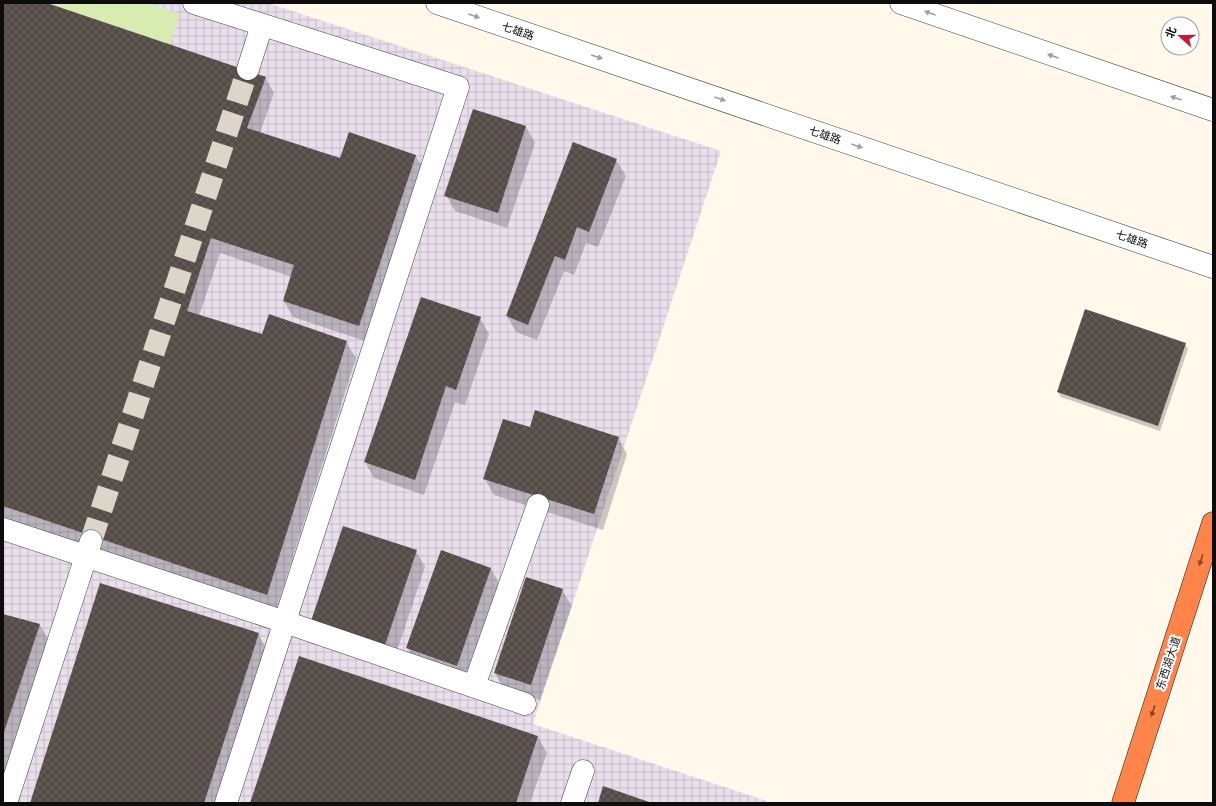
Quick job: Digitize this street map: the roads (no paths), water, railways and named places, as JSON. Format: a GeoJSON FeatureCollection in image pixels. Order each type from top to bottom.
{"type":"FeatureCollection","features":[{"type":"Feature","properties":{"kind":"highway","name":"东西湖大道"},"geometry":{"type":"LineString","coordinates":[[1123,803],[1213,523]]}},
{"type":"Feature","properties":{"kind":"street"},"geometry":{"type":"LineString","coordinates":[[194,3],[458,87],[226,803]]}},
{"type":"Feature","properties":{"kind":"street","name":"七雄路"},"geometry":{"type":"LineString","coordinates":[[437,3],[1213,267]]}},
{"type":"Feature","properties":{"kind":"street"},"geometry":{"type":"LineString","coordinates":[[900,3],[1213,110]]}},
{"type":"Feature","properties":{"kind":"street"},"geometry":{"type":"LineString","coordinates":[[248,69],[262,25]]}},
{"type":"Feature","properties":{"kind":"street"},"geometry":{"type":"LineString","coordinates":[[474,686],[538,505]]}},
{"type":"Feature","properties":{"kind":"street"},"geometry":{"type":"LineString","coordinates":[[3,529],[88,548],[285,622],[525,704]]}},
{"type":"Feature","properties":{"kind":"street"},"geometry":{"type":"LineString","coordinates":[[6,803],[88,548]]}},
{"type":"Feature","properties":{"kind":"street"},"geometry":{"type":"LineString","coordinates":[[572,803],[582,771]]}},
{"type":"Feature","properties":{"kind":"tunnel"},"geometry":{"type":"LineString","coordinates":[[91,541],[248,69]]}}]}
